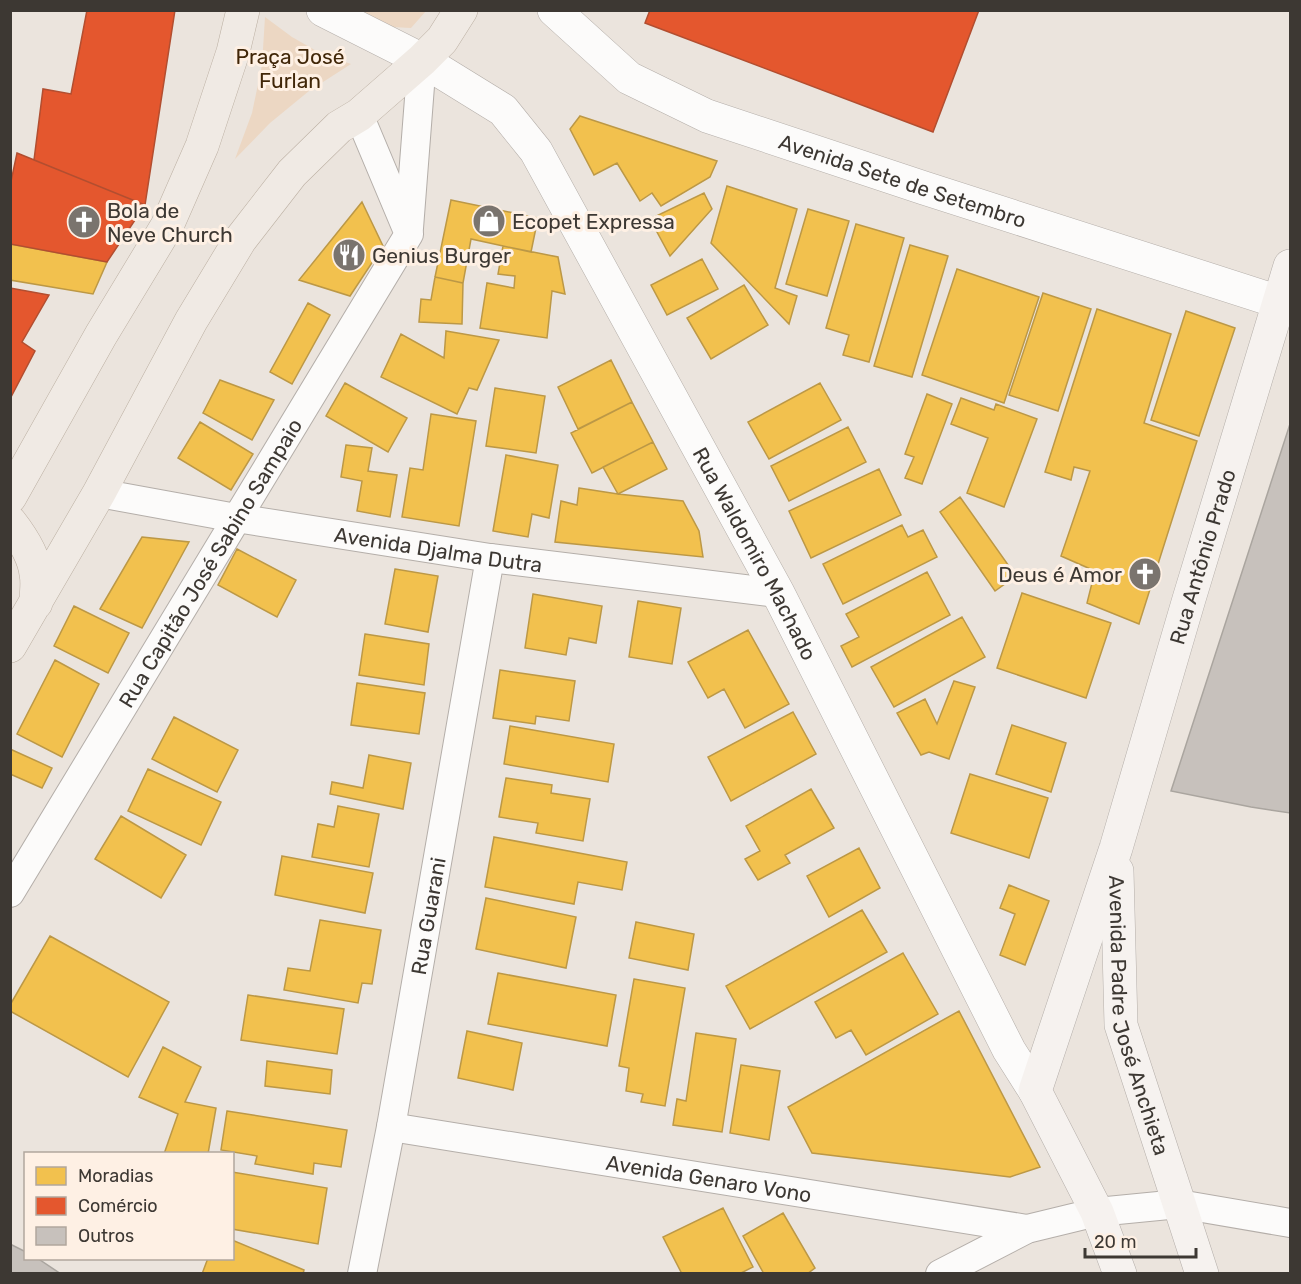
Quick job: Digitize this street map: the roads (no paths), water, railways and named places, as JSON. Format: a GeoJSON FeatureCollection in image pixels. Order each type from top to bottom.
{"type":"FeatureCollection","features":[{"type":"Feature","properties":{"kind":"main road"},"geometry":{"type":"LineString","coordinates":[[10,497],[101,335],[167,226],[202,146],[233,51],[243,10]]}},
{"type":"Feature","properties":{"kind":"main road"},"geometry":{"type":"LineString","coordinates":[[10,646],[99,493],[191,321],[240,240],[292,173],[339,128],[359,115],[422,60],[442,40],[461,10]]}},
{"type":"Feature","properties":{"kind":"main road","name":"Rua Antônio Prado"},"geometry":{"type":"LineString","coordinates":[[1116,848],[1290,266]]}},
{"type":"Feature","properties":{"kind":"main road"},"geometry":{"type":"LineString","coordinates":[[10,522],[31,557],[36,573],[36,603]]}},
{"type":"Feature","properties":{"kind":"main road","name":"Avenida Padre José Anchieta"},"geometry":{"type":"LineString","coordinates":[[1035,1091],[1116,848]]}},
{"type":"Feature","properties":{"kind":"main road","name":"Avenida Padre José Anchieta"},"geometry":{"type":"LineString","coordinates":[[1116,848],[1122,1025],[1202,1274]]}},
{"type":"Feature","properties":{"kind":"main road"},"geometry":{"type":"LineString","coordinates":[[1035,1091],[1097,1212],[1120,1274]]}},
{"type":"Feature","properties":{"kind":"street","name":"Rua Waldomiro Machado"},"geometry":{"type":"LineString","coordinates":[[323,10],[422,60],[503,110],[536,151],[778,593],[1009,1050],[1035,1091]]}},
{"type":"Feature","properties":{"kind":"street","name":"Avenida Sete de Setembro"},"geometry":{"type":"LineString","coordinates":[[554,10],[629,78],[707,116],[1279,302]]}},
{"type":"Feature","properties":{"kind":"street","name":"Rua Capitão José Sabino Sampaio"},"geometry":{"type":"LineString","coordinates":[[10,893],[409,234],[422,60]]}},
{"type":"Feature","properties":{"kind":"street"},"geometry":{"type":"LineString","coordinates":[[359,115],[409,234]]}},
{"type":"Feature","properties":{"kind":"street","name":"Avenida Djalma Dutra"},"geometry":{"type":"LineString","coordinates":[[99,493],[236,518],[490,558],[778,593]]}},
{"type":"Feature","properties":{"kind":"street","name":"Rua Guarani"},"geometry":{"type":"LineString","coordinates":[[363,1274],[391,1127],[490,558]]}},
{"type":"Feature","properties":{"kind":"street","name":"Avenida Genaro Vono"},"geometry":{"type":"LineString","coordinates":[[391,1127],[1027,1229]]}},
{"type":"Feature","properties":{"kind":"street"},"geometry":{"type":"LineString","coordinates":[[940,1274],[1027,1229],[1097,1212],[1179,1204],[1290,1223]]}},
{"type":"Feature","properties":{"kind":"place","name":"Ecopet Expressa"},"geometry":{"type":"Point","coordinates":[489,221]}},
{"type":"Feature","properties":{"kind":"place","name":"Bola de Neve Church"},"geometry":{"type":"Point","coordinates":[84,222]}},
{"type":"Feature","properties":{"kind":"place","name":"Genius Burger"},"geometry":{"type":"Point","coordinates":[349,255]}},
{"type":"Feature","properties":{"kind":"place","name":"Deus é Amor"},"geometry":{"type":"Point","coordinates":[1145,574]}},
{"type":"Feature","properties":{"kind":"park label","name":"Praça José Furlan"},"geometry":{"type":"Point","coordinates":[290,68]}}]}
